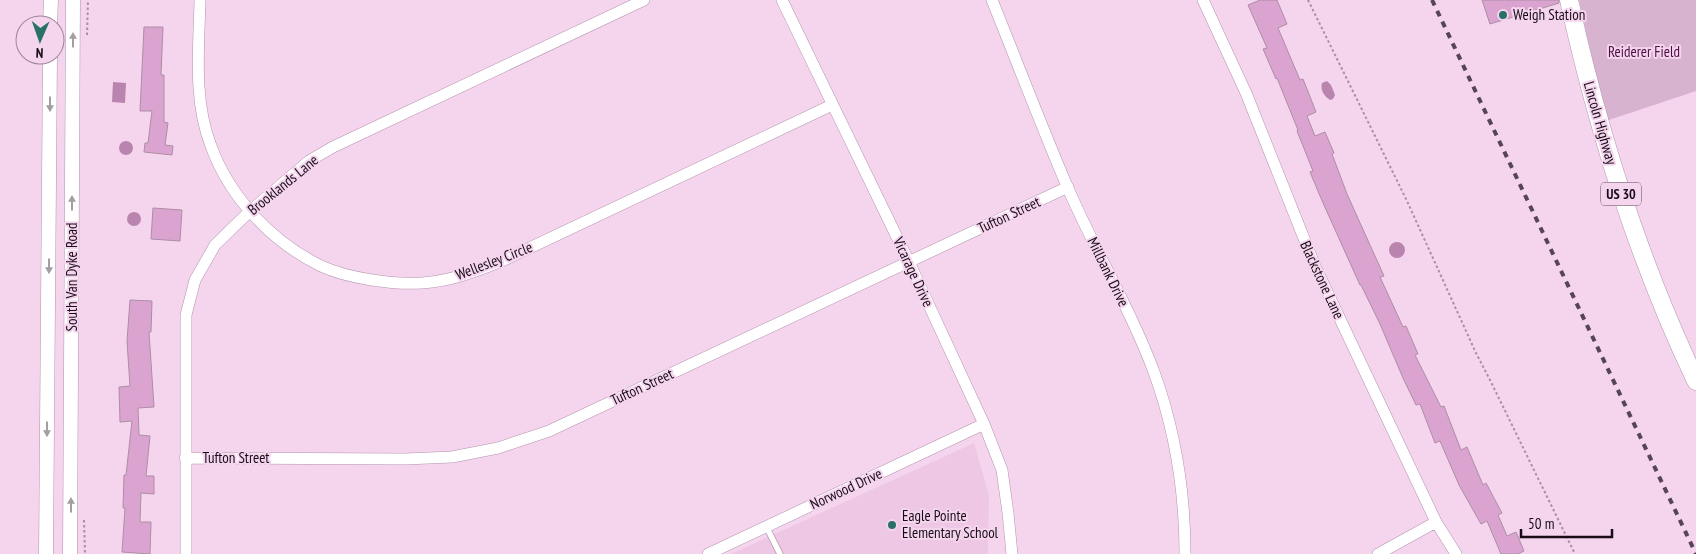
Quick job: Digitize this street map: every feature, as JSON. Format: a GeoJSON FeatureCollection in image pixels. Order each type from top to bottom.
{"type":"FeatureCollection","features":[{"type":"Feature","properties":{"kind":"main road","name":"Lincoln Highway"},"geometry":{"type":"LineString","coordinates":[[1569,0],[1589,88],[1617,183],[1675,337],[1696,381]]}},
{"type":"Feature","properties":{"kind":"street"},"geometry":{"type":"LineString","coordinates":[[50,15],[51,0]]}},
{"type":"Feature","properties":{"kind":"street","name":"South Van Dyke Road"},"geometry":{"type":"LineString","coordinates":[[70,554],[73,0]]}},
{"type":"Feature","properties":{"kind":"street","name":"Wellesley Circle"},"geometry":{"type":"LineString","coordinates":[[200,0],[198,66],[200,107],[210,146],[224,178],[249,212],[287,246],[322,266],[367,280],[421,283],[464,276],[510,257],[832,105]]}},
{"type":"Feature","properties":{"kind":"street","name":"Brooklands Lane"},"geometry":{"type":"LineString","coordinates":[[186,554],[186,315],[195,280],[215,246],[249,212],[309,161],[333,147],[644,0]]}},
{"type":"Feature","properties":{"kind":"street","name":"Vicarage Drive"},"geometry":{"type":"LineString","coordinates":[[782,0],[909,262],[984,424],[1002,470],[1012,554]]}},
{"type":"Feature","properties":{"kind":"street","name":"Millbank Drive"},"geometry":{"type":"LineString","coordinates":[[992,0],[1068,187],[1139,336],[1157,381],[1170,423],[1180,478],[1185,529],[1185,554]]}},
{"type":"Feature","properties":{"kind":"street","name":"Blackstone Lane"},"geometry":{"type":"LineString","coordinates":[[1203,0],[1246,93],[1315,266],[1436,522],[1456,554]]}},
{"type":"Feature","properties":{"kind":"street","name":"South Van Dyke Road"},"geometry":{"type":"LineString","coordinates":[[46,554],[50,65]]}},
{"type":"Feature","properties":{"kind":"street","name":"Tufton Street"},"geometry":{"type":"LineString","coordinates":[[186,458],[405,459],[452,457],[498,448],[550,431],[1068,187]]}},
{"type":"Feature","properties":{"kind":"street","name":"Norwood Drive"},"geometry":{"type":"LineString","coordinates":[[708,554],[984,424]]}},
{"type":"Feature","properties":{"kind":"street"},"geometry":{"type":"LineString","coordinates":[[1378,554],[1436,522]]}},
{"type":"Feature","properties":{"kind":"lane"},"geometry":{"type":"LineString","coordinates":[[766,526],[780,554]]}},
{"type":"Feature","properties":{"kind":"path"},"geometry":{"type":"LineString","coordinates":[[88,0],[88,7]]}},
{"type":"Feature","properties":{"kind":"path"},"geometry":{"type":"LineString","coordinates":[[1308,0],[1407,201],[1476,353],[1574,554]]}},
{"type":"Feature","properties":{"kind":"shaded area"},"geometry":{"type":"Polygon","coordinates":[[[1327,81],[1335,95],[1330,100],[1324,95],[1322,90],[1322,83],[1327,81]]]}},
{"type":"Feature","properties":{"kind":"shaded area"},"geometry":{"type":"Polygon","coordinates":[[[113,82],[126,83],[125,103],[112,102],[113,82]]]}},
{"type":"Feature","properties":{"kind":"shaded area"},"geometry":{"type":"Polygon","coordinates":[[[123,141],[129,141],[133,148],[129,155],[123,155],[119,151],[119,145],[123,141]]]}},
{"type":"Feature","properties":{"kind":"shaded area"},"geometry":{"type":"Polygon","coordinates":[[[131,212],[137,212],[141,219],[137,226],[131,226],[127,222],[127,216],[131,212]]]}},
{"type":"Feature","properties":{"kind":"shaded area"},"geometry":{"type":"Polygon","coordinates":[[[1394,242],[1400,242],[1405,247],[1403,256],[1394,258],[1389,253],[1389,247],[1394,242]]]}},
{"type":"Feature","properties":{"kind":"shaded area","name":"Eagle Pointe Elementary School"},"geometry":{"type":"Polygon","coordinates":[[[974,443],[989,495],[988,554],[731,554],[974,443]]]}},
{"type":"Feature","properties":{"kind":"green space","name":"Reiderer Field"},"geometry":{"type":"Polygon","coordinates":[[[1579,0],[1696,0],[1696,91],[1606,121],[1579,0]]]}},
{"type":"Feature","properties":{"kind":"building"},"geometry":{"type":"Polygon","coordinates":[[[1260,0],[1277,0],[1287,24],[1278,28],[1300,80],[1303,79],[1316,112],[1307,116],[1315,136],[1325,132],[1347,194],[1384,276],[1380,277],[1403,327],[1406,326],[1418,354],[1415,355],[1441,407],[1444,406],[1461,450],[1467,447],[1483,485],[1486,483],[1502,513],[1498,515],[1507,536],[1516,532],[1524,551],[1518,554],[1501,554],[1487,521],[1481,524],[1459,485],[1440,441],[1435,443],[1420,404],[1416,405],[1403,378],[1380,324],[1323,203],[1310,172],[1313,171],[1298,130],[1263,49],[1267,48],[1248,5],[1260,0]]]}},
{"type":"Feature","properties":{"kind":"building","name":"Weigh Station"},"geometry":{"type":"Polygon","coordinates":[[[1482,0],[1559,0],[1559,3],[1490,24],[1482,0]]]}},
{"type":"Feature","properties":{"kind":"building"},"geometry":{"type":"Polygon","coordinates":[[[144,27],[163,27],[161,75],[164,75],[164,122],[168,123],[165,145],[173,146],[172,155],[144,152],[145,143],[148,143],[152,111],[140,111],[144,27]]]}},
{"type":"Feature","properties":{"kind":"building"},"geometry":{"type":"Polygon","coordinates":[[[153,208],[182,210],[180,241],[151,239],[153,208]]]}},
{"type":"Feature","properties":{"kind":"building"},"geometry":{"type":"Polygon","coordinates":[[[130,300],[152,301],[151,332],[149,332],[154,407],[138,408],[139,435],[150,436],[146,476],[154,476],[154,494],[141,493],[140,522],[151,522],[150,554],[122,552],[125,508],[123,508],[124,475],[126,475],[132,421],[120,422],[119,387],[130,386],[127,341],[130,300]]]}},
{"type":"Feature","properties":{"kind":"railway"},"geometry":{"type":"LineString","coordinates":[[1432,0],[1696,554]]}},
{"type":"Feature","properties":{"kind":"place","name":"Weigh Station"},"geometry":{"type":"Point","coordinates":[1503,15]}},
{"type":"Feature","properties":{"kind":"place","name":"Eagle Pointe Elementary School"},"geometry":{"type":"Point","coordinates":[892,525]}}]}
